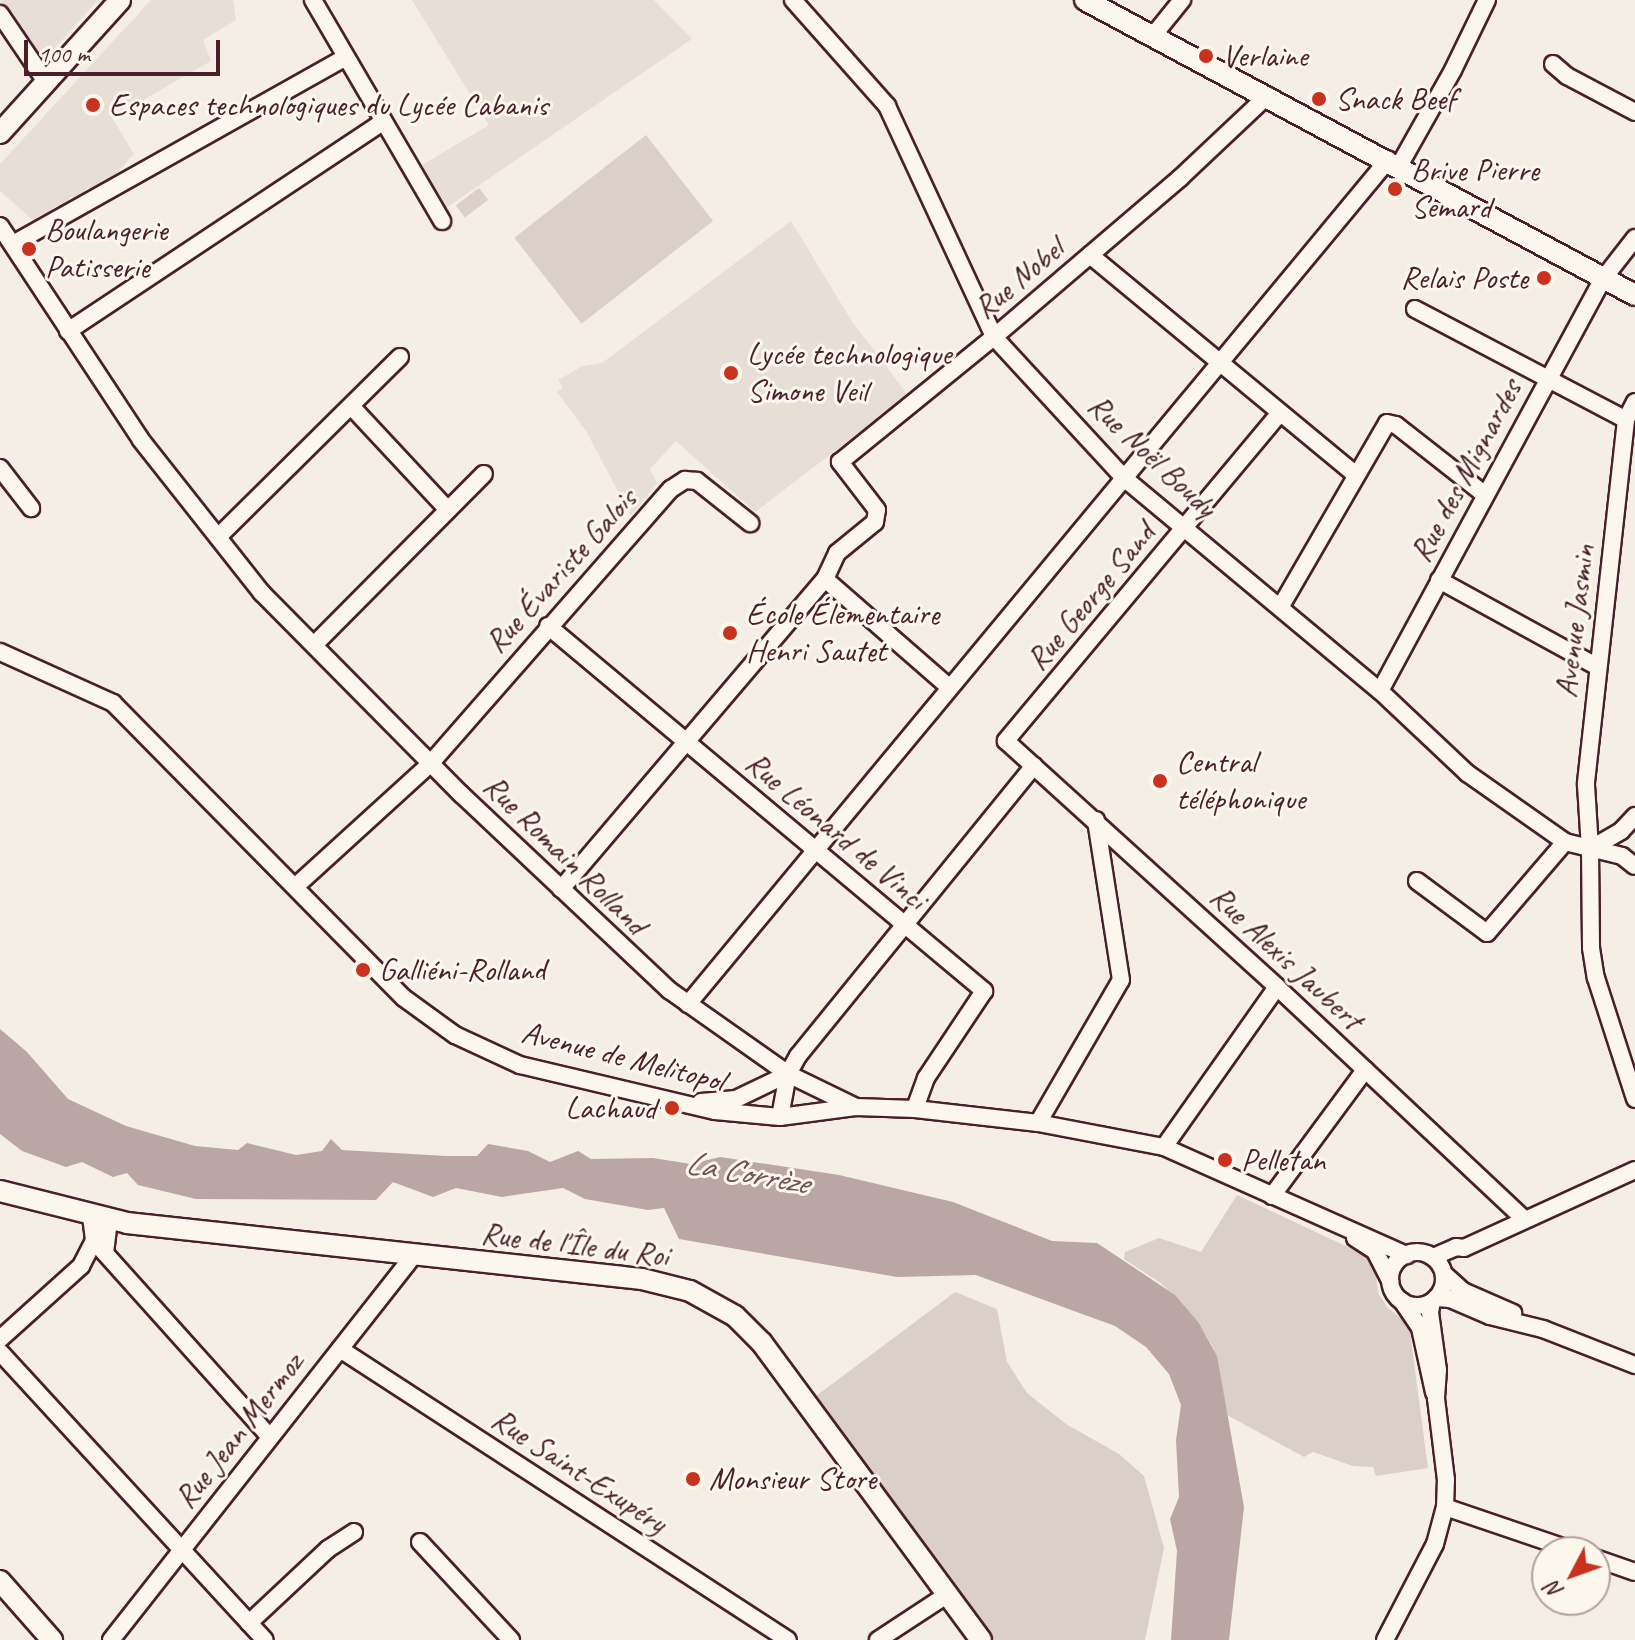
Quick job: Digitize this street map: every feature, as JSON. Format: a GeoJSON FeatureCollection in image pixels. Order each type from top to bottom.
{"type":"FeatureCollection","features":[{"type":"Feature","properties":{"kind":"main road"},"geometry":{"type":"LineString","coordinates":[[0,133],[120,0]]}},
{"type":"Feature","properties":{"kind":"main road"},"geometry":{"type":"LineString","coordinates":[[1085,0],[1394,163],[1635,295]]}},
{"type":"Feature","properties":{"kind":"main road","name":"Rue de l'Île du Roi"},"geometry":{"type":"LineString","coordinates":[[0,1191],[100,1218],[412,1257],[658,1281],[690,1291],[725,1309],[762,1343],[981,1640]]}},
{"type":"Feature","properties":{"kind":"main road"},"geometry":{"type":"LineString","coordinates":[[0,1581],[52,1640]]}},
{"type":"Feature","properties":{"kind":"street"},"geometry":{"type":"LineString","coordinates":[[313,0],[442,221]]}},
{"type":"Feature","properties":{"kind":"street","name":"Rue Noël Boudy"},"geometry":{"type":"LineString","coordinates":[[793,0],[887,106],[994,337],[1124,478],[1380,691],[1467,773],[1565,842],[1622,856],[1635,866]]}},
{"type":"Feature","properties":{"kind":"street"},"geometry":{"type":"LineString","coordinates":[[1152,37],[1182,0]]}},
{"type":"Feature","properties":{"kind":"street"},"geometry":{"type":"LineString","coordinates":[[688,1004],[814,848],[1220,363],[1394,163],[1453,70],[1487,0]]}},
{"type":"Feature","properties":{"kind":"street"},"geometry":{"type":"LineString","coordinates":[[0,14],[35,57],[46,82]]}},
{"type":"Feature","properties":{"kind":"street"},"geometry":{"type":"LineString","coordinates":[[13,244],[345,58]]}},
{"type":"Feature","properties":{"kind":"street"},"geometry":{"type":"LineString","coordinates":[[1553,64],[1567,76],[1635,112]]}},
{"type":"Feature","properties":{"kind":"street","name":"Rue Nobel"},"geometry":{"type":"LineString","coordinates":[[825,579],[837,553],[875,522],[877,510],[840,462],[994,337],[1180,178],[1267,96]]}},
{"type":"Feature","properties":{"kind":"street"},"geometry":{"type":"LineString","coordinates":[[68,331],[383,122]]}},
{"type":"Feature","properties":{"kind":"street","name":"Rue Romain Rolland"},"geometry":{"type":"LineString","coordinates":[[0,226],[141,440],[262,593],[430,764],[626,952],[688,1004],[788,1074],[856,1107],[915,1109],[1038,1123],[1164,1147],[1302,1209],[1362,1232],[1407,1255]]}},
{"type":"Feature","properties":{"kind":"street","name":"Rue des Mignardes"},"geometry":{"type":"LineString","coordinates":[[1380,691],[1603,279],[1635,238]]}},
{"type":"Feature","properties":{"kind":"street"},"geometry":{"type":"LineString","coordinates":[[1090,255],[1355,474]]}},
{"type":"Feature","properties":{"kind":"street"},"geometry":{"type":"LineString","coordinates":[[1415,309],[1626,420]]}},
{"type":"Feature","properties":{"kind":"street"},"geometry":{"type":"LineString","coordinates":[[218,537],[400,357]]}},
{"type":"Feature","properties":{"kind":"street","name":"Avenue Jasmin"},"geometry":{"type":"LineString","coordinates":[[1635,402],[1626,420],[1628,477],[1596,666],[1586,785],[1593,963],[1635,1099]]}},
{"type":"Feature","properties":{"kind":"street"},"geometry":{"type":"LineString","coordinates":[[351,406],[448,510]]}},
{"type":"Feature","properties":{"kind":"street","name":"Rue George Sand"},"geometry":{"type":"LineString","coordinates":[[1006,741],[1279,414]]}},
{"type":"Feature","properties":{"kind":"street"},"geometry":{"type":"LineString","coordinates":[[1281,606],[1387,423],[1396,425],[1484,494]]}},
{"type":"Feature","properties":{"kind":"street"},"geometry":{"type":"LineString","coordinates":[[0,468],[31,508]]}},
{"type":"Feature","properties":{"kind":"street"},"geometry":{"type":"LineString","coordinates":[[314,645],[484,474]]}},
{"type":"Feature","properties":{"kind":"street","name":"Rue Évariste Galois"},"geometry":{"type":"LineString","coordinates":[[296,886],[430,764],[671,489],[685,480],[697,481],[750,523]]}},
{"type":"Feature","properties":{"kind":"street"},"geometry":{"type":"LineString","coordinates":[[561,889],[825,579],[949,687]]}},
{"type":"Feature","properties":{"kind":"street"},"geometry":{"type":"LineString","coordinates":[[1439,580],[1596,666]]}},
{"type":"Feature","properties":{"kind":"street","name":"Rue Léonard de Vinci"},"geometry":{"type":"LineString","coordinates":[[548,626],[984,991],[926,1078],[915,1109]]}},
{"type":"Feature","properties":{"kind":"street","name":"Avenue de Melitopol"},"geometry":{"type":"LineString","coordinates":[[0,652],[113,703],[404,998],[455,1035],[520,1065],[688,1102],[715,1111],[780,1117],[856,1107]]}},
{"type":"Feature","properties":{"kind":"street","name":"Rue Alexis Jaubert"},"geometry":{"type":"LineString","coordinates":[[1006,741],[1277,987],[1525,1220]]}},
{"type":"Feature","properties":{"kind":"street"},"geometry":{"type":"LineString","coordinates":[[780,1117],[788,1074],[798,1056],[1034,766]]}},
{"type":"Feature","properties":{"kind":"street"},"geometry":{"type":"LineString","coordinates":[[1590,849],[1621,831],[1635,816]]}},
{"type":"Feature","properties":{"kind":"street"},"geometry":{"type":"LineString","coordinates":[[1038,1123],[1121,980],[1096,820]]}},
{"type":"Feature","properties":{"kind":"street"},"geometry":{"type":"LineString","coordinates":[[1417,881],[1487,933],[1565,842]]}},
{"type":"Feature","properties":{"kind":"street"},"geometry":{"type":"LineString","coordinates":[[1164,1147],[1277,987]]}},
{"type":"Feature","properties":{"kind":"street"},"geometry":{"type":"LineString","coordinates":[[1272,1196],[1365,1070]]}},
{"type":"Feature","properties":{"kind":"street"},"geometry":{"type":"LineString","coordinates":[[688,1102],[736,1099],[788,1074]]}},
{"type":"Feature","properties":{"kind":"street"},"geometry":{"type":"LineString","coordinates":[[1440,1267],[1464,1248],[1635,1170]]}},
{"type":"Feature","properties":{"kind":"street","name":"Rue Romain Rolland"},"geometry":{"type":"LineString","coordinates":[[1302,1209],[1375,1251],[1391,1284]]}},
{"type":"Feature","properties":{"kind":"street"},"geometry":{"type":"LineString","coordinates":[[100,1218],[100,1247],[270,1437]]}},
{"type":"Feature","properties":{"kind":"street"},"geometry":{"type":"LineString","coordinates":[[0,1339],[100,1247]]}},
{"type":"Feature","properties":{"kind":"street"},"geometry":{"type":"LineString","coordinates":[[1436,1398],[1427,1372],[1420,1328],[1391,1284],[1395,1263],[1407,1255],[1423,1252],[1463,1291],[1543,1329],[1635,1365]]}},
{"type":"Feature","properties":{"kind":"street","name":"Rue Jean Mermoz"},"geometry":{"type":"LineString","coordinates":[[111,1640],[412,1257]]}},
{"type":"Feature","properties":{"kind":"street"},"geometry":{"type":"LineString","coordinates":[[1385,1640],[1435,1544],[1445,1507],[1446,1480],[1436,1398],[1438,1370],[1430,1312],[1444,1285],[1440,1267]]}},
{"type":"Feature","properties":{"kind":"street"},"geometry":{"type":"LineString","coordinates":[[1402,1301],[1422,1306],[1434,1300],[1450,1299],[1490,1316],[1543,1329]]}},
{"type":"Feature","properties":{"kind":"street","name":"Rue Saint-Exupéry"},"geometry":{"type":"LineString","coordinates":[[340,1349],[788,1640]]}},
{"type":"Feature","properties":{"kind":"street"},"geometry":{"type":"LineString","coordinates":[[0,1352],[265,1640]]}},
{"type":"Feature","properties":{"kind":"street"},"geometry":{"type":"LineString","coordinates":[[1445,1507],[1531,1536]]}},
{"type":"Feature","properties":{"kind":"street"},"geometry":{"type":"LineString","coordinates":[[249,1623],[328,1549],[354,1532]]}},
{"type":"Feature","properties":{"kind":"street"},"geometry":{"type":"LineString","coordinates":[[420,1542],[511,1640]]}},
{"type":"Feature","properties":{"kind":"street"},"geometry":{"type":"LineString","coordinates":[[1611,1564],[1635,1572]]}},
{"type":"Feature","properties":{"kind":"street"},"geometry":{"type":"LineString","coordinates":[[878,1640],[948,1594]]}},
{"type":"Feature","properties":{"kind":"shaded area"},"geometry":{"type":"Polygon","coordinates":[[[0,0],[98,0],[48,56],[35,51],[0,0]]]}},
{"type":"Feature","properties":{"kind":"shaded area","name":"Espaces technologiques du Lycée Cabanis"},"geometry":{"type":"Polygon","coordinates":[[[151,0],[233,0],[236,20],[203,40],[211,61],[112,118],[134,154],[109,182],[104,179],[93,191],[88,187],[77,200],[72,196],[61,208],[56,205],[45,217],[41,214],[34,221],[0,191],[0,164],[151,0]]]}},
{"type":"Feature","properties":{"kind":"shaded area"},"geometry":{"type":"Polygon","coordinates":[[[412,0],[654,0],[692,39],[446,208],[422,165],[489,125],[412,0]]]}},
{"type":"Feature","properties":{"kind":"shaded area"},"geometry":{"type":"Polygon","coordinates":[[[646,135],[713,221],[582,324],[514,238],[646,135]]]}},
{"type":"Feature","properties":{"kind":"shaded area"},"geometry":{"type":"Polygon","coordinates":[[[479,188],[488,200],[465,217],[456,205],[479,188]]]}},
{"type":"Feature","properties":{"kind":"shaded area","name":"Lycée technologique Simone Veil"},"geometry":{"type":"Polygon","coordinates":[[[791,221],[851,320],[908,395],[755,512],[676,441],[650,469],[657,483],[631,516],[586,431],[557,392],[563,388],[558,380],[583,366],[602,363],[791,221]]]}},
{"type":"Feature","properties":{"kind":"shaded area"},"geometry":{"type":"Polygon","coordinates":[[[1237,1195],[1367,1256],[1375,1269],[1378,1293],[1387,1307],[1409,1325],[1428,1468],[1376,1476],[1373,1467],[1353,1466],[1313,1452],[1304,1457],[1227,1415],[1214,1349],[1199,1323],[1162,1284],[1124,1259],[1125,1252],[1159,1238],[1201,1252],[1237,1195]]]}},
{"type":"Feature","properties":{"kind":"shaded area"},"geometry":{"type":"Polygon","coordinates":[[[955,1292],[997,1309],[1007,1362],[1027,1393],[1066,1424],[1119,1454],[1144,1476],[1164,1548],[1145,1640],[994,1640],[816,1396],[955,1292]]]}},
{"type":"Feature","properties":{"kind":"water","name":"La Corrèze"},"geometry":{"type":"Polygon","coordinates":[[[0,1029],[27,1052],[68,1099],[126,1126],[195,1146],[238,1150],[247,1143],[296,1155],[322,1151],[331,1139],[342,1150],[446,1156],[477,1156],[488,1144],[528,1151],[550,1162],[578,1151],[591,1159],[653,1158],[691,1164],[720,1157],[839,1175],[953,1202],[1052,1241],[1097,1243],[1175,1295],[1199,1323],[1217,1356],[1244,1507],[1229,1640],[1171,1640],[1177,1551],[1170,1519],[1179,1497],[1176,1440],[1181,1405],[1169,1374],[1146,1347],[1115,1326],[976,1275],[897,1277],[679,1239],[664,1208],[648,1210],[585,1199],[563,1188],[502,1197],[456,1188],[433,1197],[393,1182],[376,1200],[196,1199],[138,1185],[127,1173],[113,1177],[82,1162],[66,1167],[22,1151],[0,1134],[0,1029]]]}},
{"type":"Feature","properties":{"kind":"place","name":"Verlaine"},"geometry":{"type":"Point","coordinates":[1206,56]}},
{"type":"Feature","properties":{"kind":"place","name":"Snack Beef"},"geometry":{"type":"Point","coordinates":[1319,99]}},
{"type":"Feature","properties":{"kind":"place","name":"Espaces technologiques du Lycée Cabanis"},"geometry":{"type":"Point","coordinates":[93,105]}},
{"type":"Feature","properties":{"kind":"place","name":"Brive Pierre Semard"},"geometry":{"type":"Point","coordinates":[1395,189]}},
{"type":"Feature","properties":{"kind":"place","name":"Boulangerie Patisserie"},"geometry":{"type":"Point","coordinates":[29,249]}},
{"type":"Feature","properties":{"kind":"place","name":"Relais Poste"},"geometry":{"type":"Point","coordinates":[1544,278]}},
{"type":"Feature","properties":{"kind":"place","name":"Lycée technologique Simone Veil"},"geometry":{"type":"Point","coordinates":[731,373]}},
{"type":"Feature","properties":{"kind":"place","name":"École Élementaire Henri Sautet"},"geometry":{"type":"Point","coordinates":[730,633]}},
{"type":"Feature","properties":{"kind":"place","name":"Central téléphonique"},"geometry":{"type":"Point","coordinates":[1160,781]}},
{"type":"Feature","properties":{"kind":"place","name":"Galliéni-Rolland"},"geometry":{"type":"Point","coordinates":[363,970]}},
{"type":"Feature","properties":{"kind":"place","name":"Lachaud"},"geometry":{"type":"Point","coordinates":[672,1108]}},
{"type":"Feature","properties":{"kind":"place","name":"Pelletan"},"geometry":{"type":"Point","coordinates":[1225,1160]}},
{"type":"Feature","properties":{"kind":"place","name":"Monsieur Store"},"geometry":{"type":"Point","coordinates":[693,1479]}}]}
